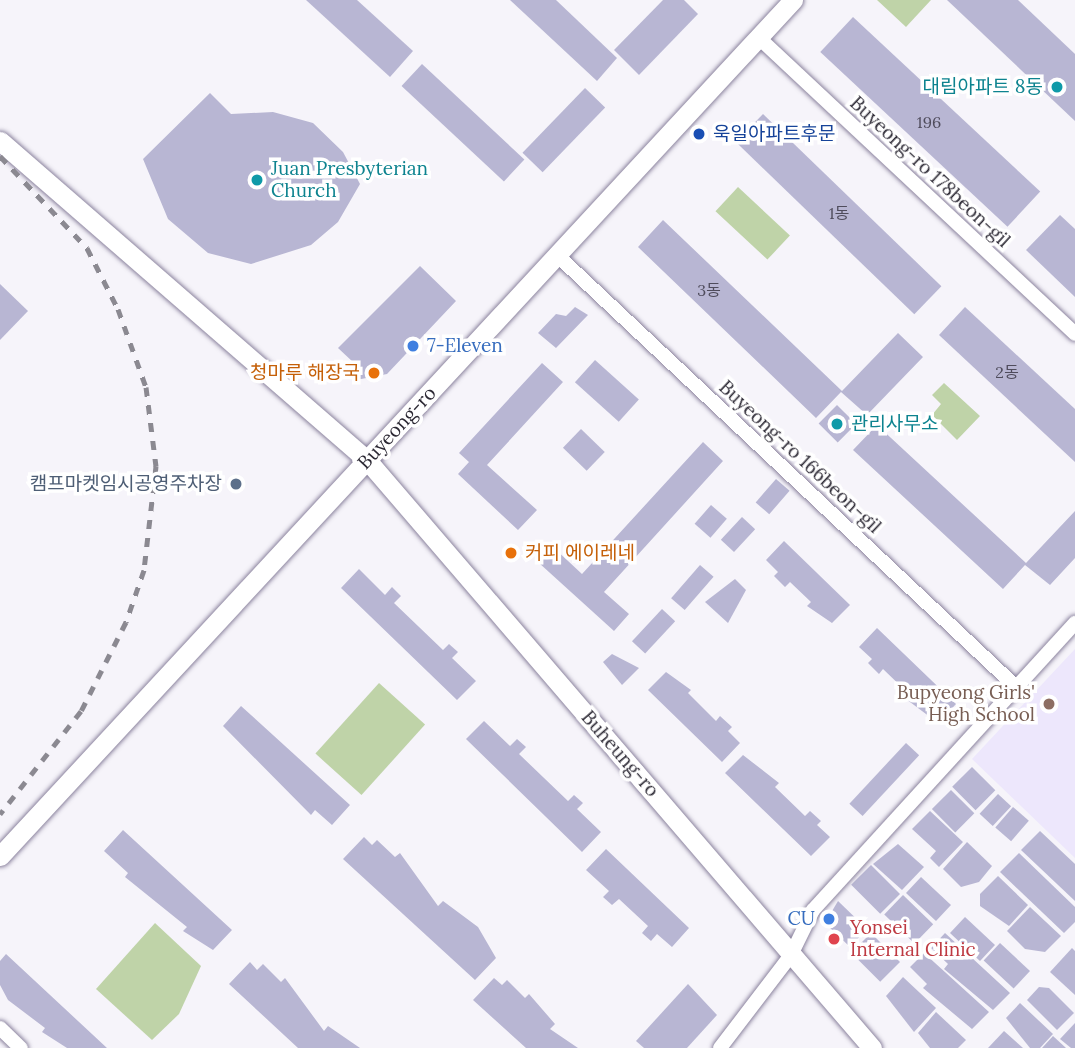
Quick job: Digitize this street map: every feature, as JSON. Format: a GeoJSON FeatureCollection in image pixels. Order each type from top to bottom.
{"type":"FeatureCollection","features":[{"type":"Feature","properties":{"kind":"main road","name":"Buyeong-ro"},"geometry":{"type":"LineString","coordinates":[[0,856],[793,0]]}},
{"type":"Feature","properties":{"kind":"main road","name":"Buheung-ro"},"geometry":{"type":"LineString","coordinates":[[0,141],[367,460],[872,1048]]}},
{"type":"Feature","properties":{"kind":"street","name":"Buyeong-ro 178beon-gil"},"geometry":{"type":"LineString","coordinates":[[759,38],[1075,334]]}},
{"type":"Feature","properties":{"kind":"street","name":"Buyeong-ro 166beon-gil"},"geometry":{"type":"LineString","coordinates":[[557,255],[1016,687]]}},
{"type":"Feature","properties":{"kind":"street"},"geometry":{"type":"LineString","coordinates":[[720,1048],[791,955],[813,910],[1075,623]]}},
{"type":"Feature","properties":{"kind":"street"},"geometry":{"type":"LineString","coordinates":[[0,1028],[21,1048]]}},
{"type":"Feature","properties":{"kind":"shaded area","name":"Bupyeong Girls' High School"},"geometry":{"type":"Polygon","coordinates":[[[1075,649],[1075,858],[972,759],[1075,649]]]}},
{"type":"Feature","properties":{"kind":"green space"},"geometry":{"type":"Polygon","coordinates":[[[877,0],[931,0],[906,27],[877,0]]]}},
{"type":"Feature","properties":{"kind":"green space"},"geometry":{"type":"Polygon","coordinates":[[[738,187],[790,235],[767,260],[715,211],[738,187]]]}},
{"type":"Feature","properties":{"kind":"green space"},"geometry":{"type":"Polygon","coordinates":[[[944,383],[980,416],[957,440],[932,415],[941,404],[932,395],[944,383]]]}},
{"type":"Feature","properties":{"kind":"green space"},"geometry":{"type":"Polygon","coordinates":[[[379,683],[425,724],[362,795],[315,754],[379,683]]]}},
{"type":"Feature","properties":{"kind":"green space"},"geometry":{"type":"Polygon","coordinates":[[[155,923],[201,966],[179,1014],[152,1040],[96,989],[155,923]]]}},
{"type":"Feature","properties":{"kind":"building"},"geometry":{"type":"Polygon","coordinates":[[[306,0],[357,0],[413,51],[390,77],[306,0]]]}},
{"type":"Feature","properties":{"kind":"building"},"geometry":{"type":"Polygon","coordinates":[[[510,0],[556,0],[617,58],[597,81],[510,0]]]}},
{"type":"Feature","properties":{"kind":"building"},"geometry":{"type":"Polygon","coordinates":[[[663,0],[684,0],[698,14],[639,75],[614,50],[663,0]]]}},
{"type":"Feature","properties":{"kind":"building","name":"대림아파트 8동"},"geometry":{"type":"Polygon","coordinates":[[[947,0],[1018,0],[1075,54],[1075,121],[947,0]]]}},
{"type":"Feature","properties":{"kind":"building"},"geometry":{"type":"Polygon","coordinates":[[[853,17],[1040,192],[1007,227],[820,52],[853,17]]]}},
{"type":"Feature","properties":{"kind":"building"},"geometry":{"type":"Polygon","coordinates":[[[422,64],[524,159],[504,181],[402,86],[422,64]]]}},
{"type":"Feature","properties":{"kind":"building"},"geometry":{"type":"Polygon","coordinates":[[[585,88],[605,107],[543,172],[522,153],[585,88]]]}},
{"type":"Feature","properties":{"kind":"building","name":"Juan Presbyterian Church"},"geometry":{"type":"Polygon","coordinates":[[[210,93],[231,114],[273,112],[313,123],[343,152],[360,184],[338,222],[311,245],[251,264],[208,253],[168,219],[143,159],[210,93]]]}},
{"type":"Feature","properties":{"kind":"building"},"geometry":{"type":"Polygon","coordinates":[[[763,114],[941,286],[914,314],[736,142],[763,114]]]}},
{"type":"Feature","properties":{"kind":"building"},"geometry":{"type":"Polygon","coordinates":[[[1060,215],[1075,229],[1075,297],[1026,250],[1060,215]]]}},
{"type":"Feature","properties":{"kind":"building"},"geometry":{"type":"Polygon","coordinates":[[[663,220],[842,391],[898,333],[923,357],[867,415],[841,392],[816,418],[638,247],[663,220]]]}},
{"type":"Feature","properties":{"kind":"building"},"geometry":{"type":"Polygon","coordinates":[[[420,266],[456,301],[387,374],[356,380],[354,363],[338,348],[420,266]]]}},
{"type":"Feature","properties":{"kind":"building"},"geometry":{"type":"Polygon","coordinates":[[[0,284],[28,311],[0,340],[0,284]]]}},
{"type":"Feature","properties":{"kind":"building"},"geometry":{"type":"Polygon","coordinates":[[[575,307],[588,315],[556,348],[538,333],[556,314],[566,316],[575,307]]]}},
{"type":"Feature","properties":{"kind":"building"},"geometry":{"type":"Polygon","coordinates":[[[965,307],[1075,409],[1075,462],[939,335],[965,307]]]}},
{"type":"Feature","properties":{"kind":"building"},"geometry":{"type":"Polygon","coordinates":[[[595,360],[639,399],[619,422],[575,382],[595,360]]]}},
{"type":"Feature","properties":{"kind":"building"},"geometry":{"type":"Polygon","coordinates":[[[542,363],[563,382],[487,465],[537,510],[518,530],[458,474],[469,462],[459,453],[542,363]]]}},
{"type":"Feature","properties":{"kind":"building","name":"관리사무소"},"geometry":{"type":"Polygon","coordinates":[[[837,405],[856,424],[838,442],[819,423],[837,405]]]}},
{"type":"Feature","properties":{"kind":"building"},"geometry":{"type":"Polygon","coordinates":[[[877,425],[1026,563],[1075,511],[1075,558],[1050,585],[1025,565],[1003,589],[853,450],[877,425]]]}},
{"type":"Feature","properties":{"kind":"building"},"geometry":{"type":"Polygon","coordinates":[[[581,429],[605,452],[587,471],[563,448],[581,429]]]}},
{"type":"Feature","properties":{"kind":"building"},"geometry":{"type":"Polygon","coordinates":[[[703,442],[723,461],[604,592],[629,614],[614,631],[539,563],[553,547],[582,574],[703,442]]]}},
{"type":"Feature","properties":{"kind":"building"},"geometry":{"type":"Polygon","coordinates":[[[776,479],[790,491],[769,514],[756,502],[776,479]]]}},
{"type":"Feature","properties":{"kind":"building"},"geometry":{"type":"Polygon","coordinates":[[[711,505],[727,519],[710,538],[695,524],[711,505]]]}},
{"type":"Feature","properties":{"kind":"building"},"geometry":{"type":"Polygon","coordinates":[[[742,517],[755,529],[734,552],[721,540],[742,517]]]}},
{"type":"Feature","properties":{"kind":"building"},"geometry":{"type":"Polygon","coordinates":[[[784,541],[850,605],[832,623],[807,606],[811,602],[790,582],[785,587],[774,576],[778,572],[766,560],[784,541]]]}},
{"type":"Feature","properties":{"kind":"building"},"geometry":{"type":"Polygon","coordinates":[[[700,565],[714,577],[685,610],[671,598],[700,565]]]}},
{"type":"Feature","properties":{"kind":"building"},"geometry":{"type":"Polygon","coordinates":[[[359,569],[385,595],[392,587],[401,596],[394,603],[443,650],[449,644],[458,652],[452,658],[476,681],[457,700],[341,588],[359,569]]]}},
{"type":"Feature","properties":{"kind":"building"},"geometry":{"type":"Polygon","coordinates":[[[735,579],[746,590],[728,623],[705,602],[735,579]]]}},
{"type":"Feature","properties":{"kind":"building"},"geometry":{"type":"Polygon","coordinates":[[[662,609],[675,621],[645,653],[632,641],[662,609]]]}},
{"type":"Feature","properties":{"kind":"building"},"geometry":{"type":"Polygon","coordinates":[[[877,628],[956,704],[938,723],[906,699],[910,695],[883,669],[879,674],[868,663],[872,659],[859,647],[877,628]]]}},
{"type":"Feature","properties":{"kind":"building"},"geometry":{"type":"Polygon","coordinates":[[[612,654],[639,668],[622,685],[603,662],[612,654]]]}},
{"type":"Feature","properties":{"kind":"building"},"geometry":{"type":"Polygon","coordinates":[[[666,672],[691,690],[688,693],[716,721],[720,716],[732,727],[728,731],[740,743],[722,762],[648,690],[666,672]]]}},
{"type":"Feature","properties":{"kind":"building"},"geometry":{"type":"Polygon","coordinates":[[[241,706],[350,805],[332,825],[315,810],[311,815],[223,726],[241,706]]]}},
{"type":"Feature","properties":{"kind":"building"},"geometry":{"type":"Polygon","coordinates":[[[484,721],[510,746],[517,739],[526,747],[519,754],[568,801],[574,795],[583,803],[577,809],[601,832],[582,852],[466,739],[484,721]]]}},
{"type":"Feature","properties":{"kind":"building"},"geometry":{"type":"Polygon","coordinates":[[[906,743],[919,755],[863,816],[849,804],[906,743]]]}},
{"type":"Feature","properties":{"kind":"building"},"geometry":{"type":"Polygon","coordinates":[[[743,755],[779,783],[775,787],[805,816],[810,811],[821,821],[817,825],[830,837],[811,856],[725,773],[743,755]]]}},
{"type":"Feature","properties":{"kind":"building"},"geometry":{"type":"Polygon","coordinates":[[[972,767],[995,790],[976,810],[952,787],[972,767]]]}},
{"type":"Feature","properties":{"kind":"building"},"geometry":{"type":"Polygon","coordinates":[[[951,790],[974,813],[955,832],[932,809],[951,790]]]}},
{"type":"Feature","properties":{"kind":"building"},"geometry":{"type":"Polygon","coordinates":[[[998,794],[1011,806],[993,826],[980,814],[998,794]]]}},
{"type":"Feature","properties":{"kind":"building"},"geometry":{"type":"Polygon","coordinates":[[[1013,807],[1029,821],[1011,841],[995,827],[1013,807]]]}},
{"type":"Feature","properties":{"kind":"building"},"geometry":{"type":"Polygon","coordinates":[[[930,811],[963,842],[939,867],[930,858],[936,851],[912,829],[930,811]]]}},
{"type":"Feature","properties":{"kind":"building"},"geometry":{"type":"Polygon","coordinates":[[[123,830],[232,930],[213,950],[183,931],[187,927],[125,877],[128,873],[104,851],[123,830]]]}},
{"type":"Feature","properties":{"kind":"building"},"geometry":{"type":"Polygon","coordinates":[[[1040,831],[1075,864],[1075,901],[1021,850],[1040,831]]]}},
{"type":"Feature","properties":{"kind":"building"},"geometry":{"type":"Polygon","coordinates":[[[364,837],[372,845],[377,840],[395,857],[400,853],[438,906],[443,901],[478,927],[496,958],[475,980],[343,859],[364,837]]]}},
{"type":"Feature","properties":{"kind":"building"},"geometry":{"type":"Polygon","coordinates":[[[967,842],[992,866],[979,882],[961,887],[943,869],[967,842]]]}},
{"type":"Feature","properties":{"kind":"building"},"geometry":{"type":"Polygon","coordinates":[[[898,844],[924,867],[902,890],[873,864],[898,844]]]}},
{"type":"Feature","properties":{"kind":"building"},"geometry":{"type":"Polygon","coordinates":[[[606,849],[689,928],[672,947],[657,934],[651,941],[642,933],[648,926],[619,899],[612,905],[603,897],[609,891],[586,870],[606,849]]]}},
{"type":"Feature","properties":{"kind":"building"},"geometry":{"type":"Polygon","coordinates":[[[1019,853],[1075,907],[1075,922],[1064,933],[1000,872],[1019,853]]]}},
{"type":"Feature","properties":{"kind":"building"},"geometry":{"type":"Polygon","coordinates":[[[871,865],[900,894],[880,914],[851,885],[871,865]]]}},
{"type":"Feature","properties":{"kind":"building"},"geometry":{"type":"Polygon","coordinates":[[[998,876],[1028,905],[1009,926],[980,906],[980,894],[998,876]]]}},
{"type":"Feature","properties":{"kind":"building"},"geometry":{"type":"Polygon","coordinates":[[[921,877],[951,905],[936,921],[906,893],[921,877]]]}},
{"type":"Feature","properties":{"kind":"building"},"geometry":{"type":"Polygon","coordinates":[[[903,895],[933,924],[914,944],[884,914],[903,895]]]}},
{"type":"Feature","properties":{"kind":"building"},"geometry":{"type":"Polygon","coordinates":[[[838,901],[867,929],[850,947],[825,923],[838,901]]]}},
{"type":"Feature","properties":{"kind":"building"},"geometry":{"type":"Polygon","coordinates":[[[1030,907],[1061,936],[1045,952],[1025,949],[1007,931],[1030,907]]]}},
{"type":"Feature","properties":{"kind":"building"},"geometry":{"type":"Polygon","coordinates":[[[965,917],[995,945],[980,961],[950,933],[965,917]]]}},
{"type":"Feature","properties":{"kind":"building"},"geometry":{"type":"Polygon","coordinates":[[[871,933],[900,962],[880,982],[851,953],[871,933]]]}},
{"type":"Feature","properties":{"kind":"building"},"geometry":{"type":"Polygon","coordinates":[[[945,933],[1010,993],[993,1010],[944,969],[948,964],[931,948],[945,933]]]}},
{"type":"Feature","properties":{"kind":"building"},"geometry":{"type":"Polygon","coordinates":[[[1000,943],[1030,971],[1014,989],[984,961],[1000,943]]]}},
{"type":"Feature","properties":{"kind":"building"},"geometry":{"type":"Polygon","coordinates":[[[1072,948],[1075,951],[1075,995],[1050,972],[1072,948]]]}},
{"type":"Feature","properties":{"kind":"building"},"geometry":{"type":"Polygon","coordinates":[[[924,953],[989,1012],[972,1029],[923,988],[927,984],[910,967],[924,953]]]}},
{"type":"Feature","properties":{"kind":"building"},"geometry":{"type":"Polygon","coordinates":[[[6,954],[107,1048],[67,1048],[42,1032],[45,1028],[8,1000],[0,985],[0,961],[6,954]]]}},
{"type":"Feature","properties":{"kind":"building"},"geometry":{"type":"Polygon","coordinates":[[[250,962],[257,970],[263,964],[281,982],[285,978],[324,1031],[328,1026],[360,1048],[298,1048],[229,984],[250,962]]]}},
{"type":"Feature","properties":{"kind":"building"},"geometry":{"type":"Polygon","coordinates":[[[903,977],[936,1008],[914,1032],[886,996],[903,977]]]}},
{"type":"Feature","properties":{"kind":"building"},"geometry":{"type":"Polygon","coordinates":[[[494,978],[502,985],[507,980],[525,998],[529,994],[555,1024],[550,1029],[578,1048],[526,1048],[473,1000],[494,978]]]}},
{"type":"Feature","properties":{"kind":"building"},"geometry":{"type":"Polygon","coordinates":[[[688,984],[717,1015],[687,1048],[644,1048],[636,1041],[688,984]]]}},
{"type":"Feature","properties":{"kind":"building"},"geometry":{"type":"Polygon","coordinates":[[[1039,987],[1049,988],[1074,1013],[1057,1030],[1027,1000],[1039,987]]]}},
{"type":"Feature","properties":{"kind":"building"},"geometry":{"type":"Polygon","coordinates":[[[1020,1003],[1053,1034],[1040,1048],[1030,1048],[1006,1018],[1020,1003]]]}},
{"type":"Feature","properties":{"kind":"building"},"geometry":{"type":"Polygon","coordinates":[[[936,1012],[966,1040],[958,1048],[930,1048],[918,1033],[936,1012]]]}},
{"type":"Feature","properties":{"kind":"building"},"geometry":{"type":"Polygon","coordinates":[[[1075,1023],[1075,1048],[1071,1048],[1060,1039],[1075,1023]]]}},
{"type":"Feature","properties":{"kind":"building"},"geometry":{"type":"Polygon","coordinates":[[[1004,1031],[1023,1048],[988,1048],[1004,1031]]]}},
{"type":"Feature","properties":{"kind":"building"},"geometry":{"type":"Polygon","coordinates":[[[1053,1036],[1066,1048],[1042,1048],[1053,1036]]]}},
{"type":"Feature","properties":{"kind":"railway"},"geometry":{"type":"LineString","coordinates":[[0,156],[87,248],[118,309],[146,387],[156,466],[144,570],[126,622],[81,711],[0,814]]}},
{"type":"Feature","properties":{"kind":"place","name":"대림아파트 8동"},"geometry":{"type":"Point","coordinates":[1057,87]}},
{"type":"Feature","properties":{"kind":"place","name":"욱일아파트후문"},"geometry":{"type":"Point","coordinates":[699,134]}},
{"type":"Feature","properties":{"kind":"place","name":"Juan Presbyterian Church"},"geometry":{"type":"Point","coordinates":[257,180]}},
{"type":"Feature","properties":{"kind":"place","name":"7-Eleven"},"geometry":{"type":"Point","coordinates":[413,346]}},
{"type":"Feature","properties":{"kind":"place","name":"청마루 해장국"},"geometry":{"type":"Point","coordinates":[374,373]}},
{"type":"Feature","properties":{"kind":"place","name":"관리사무소"},"geometry":{"type":"Point","coordinates":[837,424]}},
{"type":"Feature","properties":{"kind":"place","name":"캠프마켓임시공영주차장"},"geometry":{"type":"Point","coordinates":[236,484]}},
{"type":"Feature","properties":{"kind":"place","name":"커피 에이레네"},"geometry":{"type":"Point","coordinates":[511,553]}},
{"type":"Feature","properties":{"kind":"place","name":"Bupyeong Girls' High School"},"geometry":{"type":"Point","coordinates":[1049,704]}},
{"type":"Feature","properties":{"kind":"place","name":"CU"},"geometry":{"type":"Point","coordinates":[829,919]}},
{"type":"Feature","properties":{"kind":"place","name":"Yonsei Internal Clinic"},"geometry":{"type":"Point","coordinates":[834,939]}}]}
